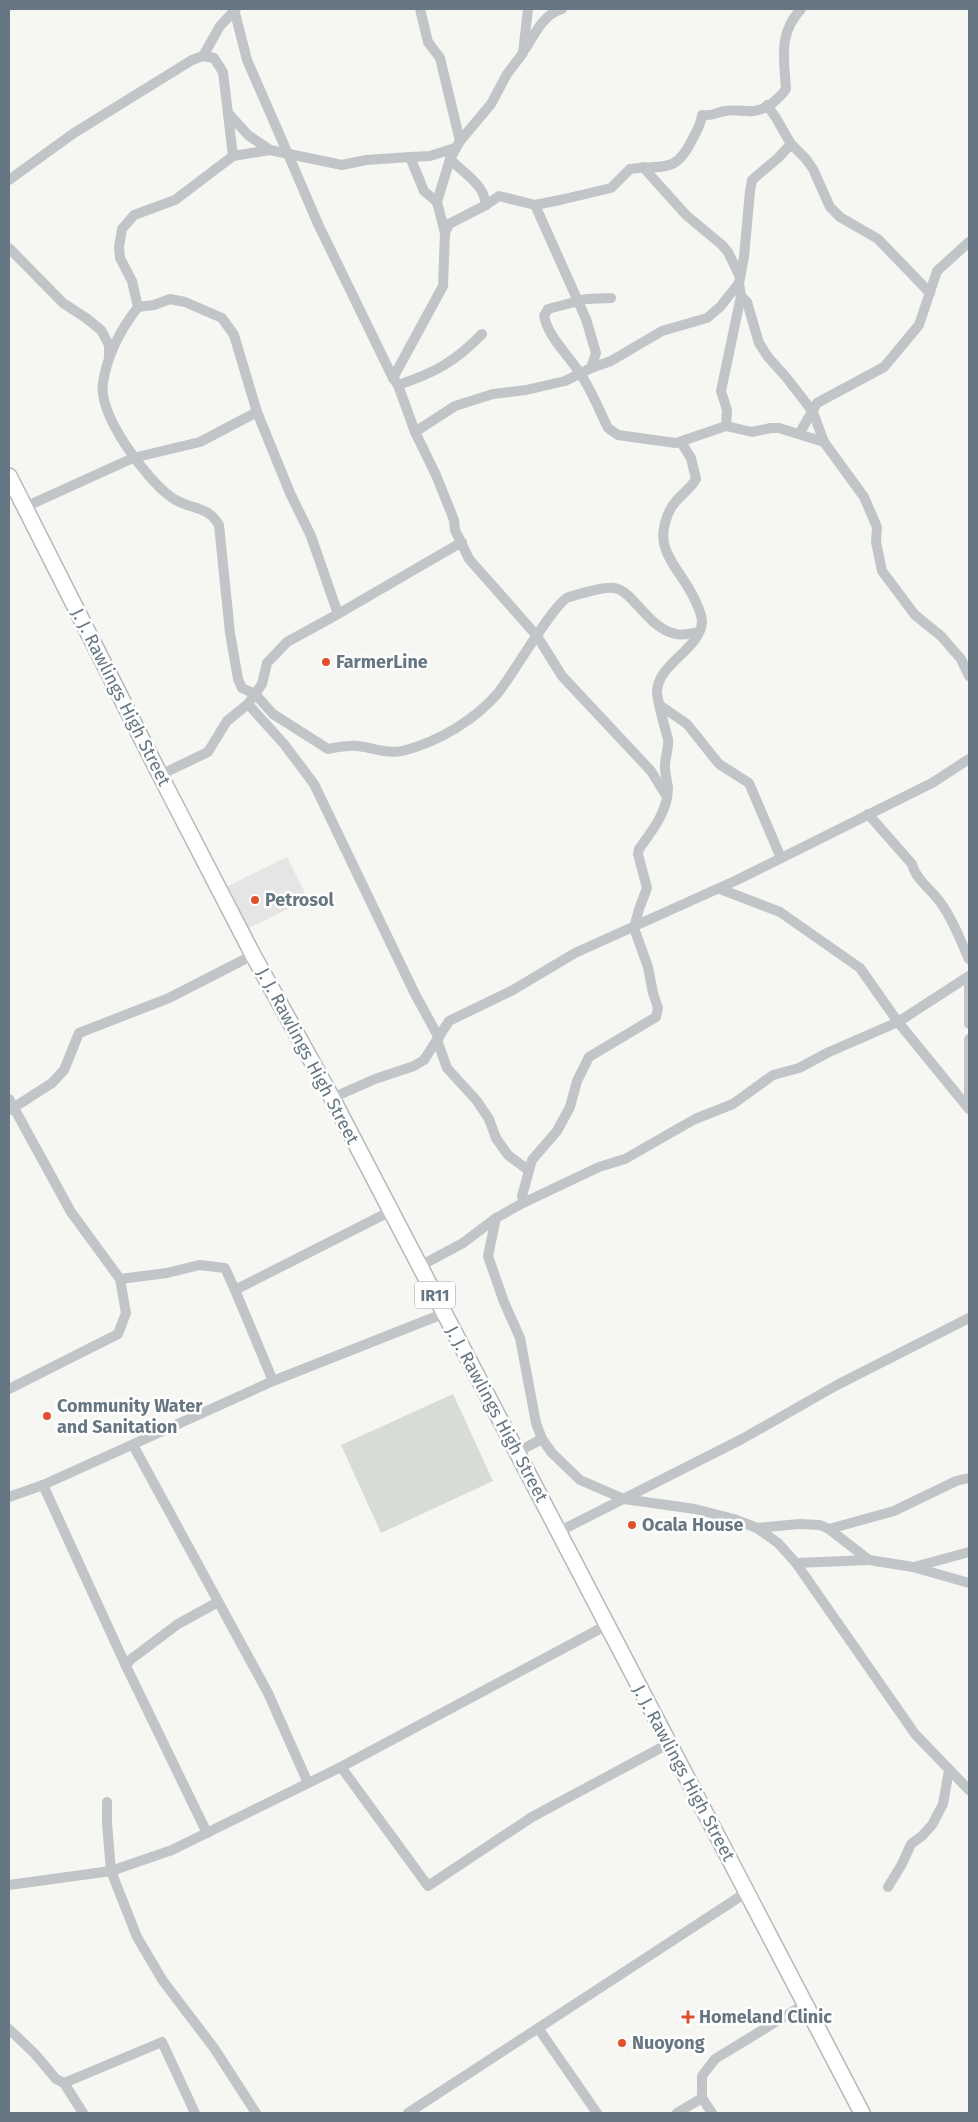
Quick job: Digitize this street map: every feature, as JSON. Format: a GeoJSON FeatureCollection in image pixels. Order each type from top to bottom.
{"type":"FeatureCollection","features":[{"type":"Feature","properties":{"kind":"main road","name":"J. J. Rawlings High Street"},"geometry":{"type":"LineString","coordinates":[[9,476],[160,776],[332,1098],[862,2113]]}},
{"type":"Feature","properties":{"kind":"street"},"geometry":{"type":"LineString","coordinates":[[203,56],[220,26],[235,9]]}},
{"type":"Feature","properties":{"kind":"street"},"geometry":{"type":"LineString","coordinates":[[235,9],[247,60],[318,224],[395,381],[415,432],[436,475],[454,520],[455,530],[469,559],[537,636],[562,676],[651,771],[667,797]]}},
{"type":"Feature","properties":{"kind":"street"},"geometry":{"type":"LineString","coordinates":[[420,9],[428,42],[440,58],[458,145]]}},
{"type":"Feature","properties":{"kind":"street"},"geometry":{"type":"LineString","coordinates":[[523,53],[528,9]]}},
{"type":"Feature","properties":{"kind":"street"},"geometry":{"type":"LineString","coordinates":[[395,381],[444,286],[444,233],[437,202],[450,159],[458,145],[491,104],[507,74],[547,18],[553,11],[562,9]]}},
{"type":"Feature","properties":{"kind":"street"},"geometry":{"type":"LineString","coordinates":[[444,233],[449,224],[486,205],[499,196],[535,205],[611,188],[630,169],[658,167],[676,163],[685,154],[701,123],[702,115],[710,116],[724,111],[737,110],[756,111],[775,102],[786,89],[784,38],[791,19],[800,9]]}},
{"type":"Feature","properties":{"kind":"street"},"geometry":{"type":"LineString","coordinates":[[9,180],[74,133],[192,60],[203,56],[214,58],[223,72],[233,156]]}},
{"type":"Feature","properties":{"kind":"street"},"geometry":{"type":"LineString","coordinates":[[767,105],[790,144],[806,159],[813,169],[830,207],[840,217],[878,239],[930,293]]}},
{"type":"Feature","properties":{"kind":"street"},"geometry":{"type":"LineString","coordinates":[[229,114],[248,135],[270,150]]}},
{"type":"Feature","properties":{"kind":"street"},"geometry":{"type":"LineString","coordinates":[[726,426],[727,410],[720,391],[741,296],[740,280],[752,180],[778,158],[790,144]]}},
{"type":"Feature","properties":{"kind":"street"},"geometry":{"type":"LineString","coordinates":[[138,307],[132,281],[120,258],[119,247],[122,229],[134,215],[175,200],[233,156],[270,150],[342,165],[366,160],[430,156],[458,145]]}},
{"type":"Feature","properties":{"kind":"street"},"geometry":{"type":"LineString","coordinates":[[410,157],[424,191],[437,202]]}},
{"type":"Feature","properties":{"kind":"street"},"geometry":{"type":"LineString","coordinates":[[450,159],[460,171],[482,190],[486,205]]}},
{"type":"Feature","properties":{"kind":"street"},"geometry":{"type":"LineString","coordinates":[[643,167],[686,215],[722,245],[728,252],[740,280]]}},
{"type":"Feature","properties":{"kind":"street"},"geometry":{"type":"LineString","coordinates":[[535,205],[586,319],[596,353],[591,368]]}},
{"type":"Feature","properties":{"kind":"street"},"geometry":{"type":"LineString","coordinates":[[799,434],[817,403],[884,367],[919,325],[937,271],[969,242]]}},
{"type":"Feature","properties":{"kind":"street"},"geometry":{"type":"LineString","coordinates":[[9,248],[63,303],[100,330],[109,345],[109,358]]}},
{"type":"Feature","properties":{"kind":"street"},"geometry":{"type":"LineString","coordinates":[[415,432],[455,406],[493,394],[526,390],[555,383],[581,374],[591,368],[612,361],[662,331],[707,318],[720,307],[740,280]]}},
{"type":"Feature","properties":{"kind":"street"},"geometry":{"type":"LineString","coordinates":[[741,296],[747,302],[759,343],[768,357],[813,412],[824,442],[864,497],[874,516],[877,527],[876,542],[882,571],[915,615],[941,636],[961,659],[969,676]]}},
{"type":"Feature","properties":{"kind":"street"},"geometry":{"type":"LineString","coordinates":[[612,298],[577,301],[548,309],[544,316],[557,342],[581,374],[608,428],[614,432],[636,438],[681,442],[726,426],[752,432],[779,428],[824,442]]}},
{"type":"Feature","properties":{"kind":"street"},"geometry":{"type":"LineString","coordinates":[[338,614],[311,536],[290,493],[257,412],[234,336],[222,318],[201,308],[170,299],[154,305],[138,307],[126,324],[109,358],[102,384],[106,410],[120,438],[133,458],[172,498],[214,516],[219,525],[230,633],[238,679],[242,688],[255,694],[273,714],[328,749],[360,746],[392,753],[407,750],[459,726],[484,709],[515,670],[552,613],[567,598],[613,587],[623,591],[654,623],[670,633],[679,635],[699,632]]}},
{"type":"Feature","properties":{"kind":"street"},"geometry":{"type":"LineString","coordinates":[[395,381],[429,374],[450,363],[464,353],[482,334]]}},
{"type":"Feature","properties":{"kind":"street"},"geometry":{"type":"LineString","coordinates":[[25,507],[133,458],[200,442],[257,412]]}},
{"type":"Feature","properties":{"kind":"street"},"geometry":{"type":"LineString","coordinates":[[523,1203],[522,1196],[532,1160],[557,1131],[570,1107],[577,1080],[589,1057],[656,1016],[658,1008],[648,967],[634,928],[647,888],[638,857],[639,849],[665,808],[668,789],[665,768],[669,744],[657,692],[661,679],[699,632],[702,620],[700,610],[665,550],[662,541],[667,518],[672,506],[692,486],[696,479],[691,458],[681,442]]}},
{"type":"Feature","properties":{"kind":"street"},"geometry":{"type":"LineString","coordinates":[[160,776],[208,752],[226,720],[248,704],[262,684],[267,663],[287,642],[462,542]]}},
{"type":"Feature","properties":{"kind":"street"},"geometry":{"type":"LineString","coordinates":[[679,635],[683,651]]}},
{"type":"Feature","properties":{"kind":"street"},"geometry":{"type":"LineString","coordinates":[[248,704],[284,744],[314,784],[414,994],[438,1039],[447,1068],[477,1101],[489,1118],[496,1138],[508,1155],[528,1170]]}},
{"type":"Feature","properties":{"kind":"street"},"geometry":{"type":"LineString","coordinates":[[660,706],[687,724],[719,764],[749,783],[781,858]]}},
{"type":"Feature","properties":{"kind":"street"},"geometry":{"type":"LineString","coordinates":[[332,1098],[375,1079],[414,1066],[424,1060],[450,1021],[513,990],[575,953],[720,889],[932,782],[969,759]]}},
{"type":"Feature","properties":{"kind":"street"},"geometry":{"type":"LineString","coordinates":[[868,814],[912,864],[920,880],[940,901],[969,959]]}},
{"type":"Feature","properties":{"kind":"street"},"geometry":{"type":"LineString","coordinates":[[720,889],[780,912],[860,968],[898,1022],[969,1110]]}},
{"type":"Feature","properties":{"kind":"street"},"geometry":{"type":"LineString","coordinates":[[12,1110],[52,1083],[64,1070],[79,1034],[169,998],[254,955]]}},
{"type":"Feature","properties":{"kind":"street"},"geometry":{"type":"LineString","coordinates":[[420,1266],[463,1243],[496,1218],[523,1203],[599,1167],[625,1159],[712,1110],[732,1104],[773,1075],[799,1068],[829,1052],[898,1022],[969,976]]}},
{"type":"Feature","properties":{"kind":"street"},"geometry":{"type":"LineString","coordinates":[[969,986],[969,1024]]}},
{"type":"Feature","properties":{"kind":"street"},"geometry":{"type":"LineString","coordinates":[[969,1039],[969,1095]]}},
{"type":"Feature","properties":{"kind":"street"},"geometry":{"type":"LineString","coordinates":[[9,1099],[12,1110],[71,1212],[120,1279],[126,1313],[118,1334],[9,1390]]}},
{"type":"Feature","properties":{"kind":"street"},"geometry":{"type":"LineString","coordinates":[[235,1290],[391,1211]]}},
{"type":"Feature","properties":{"kind":"street"},"geometry":{"type":"LineString","coordinates":[[496,1218],[488,1256],[504,1302],[520,1338],[536,1423],[542,1439],[552,1453],[580,1480],[624,1499],[695,1509],[734,1519],[757,1528],[778,1543],[796,1563],[915,1734],[969,1790]]}},
{"type":"Feature","properties":{"kind":"street"},"geometry":{"type":"LineString","coordinates":[[120,1279],[167,1273],[199,1265],[225,1268],[273,1381]]}},
{"type":"Feature","properties":{"kind":"street"},"geometry":{"type":"LineString","coordinates":[[9,1496],[43,1485],[273,1381],[444,1314]]}},
{"type":"Feature","properties":{"kind":"street"},"geometry":{"type":"LineString","coordinates":[[558,1532],[742,1439],[837,1385],[969,1318]]}},
{"type":"Feature","properties":{"kind":"street"},"geometry":{"type":"LineString","coordinates":[[517,1452],[542,1439]]}},
{"type":"Feature","properties":{"kind":"street"},"geometry":{"type":"LineString","coordinates":[[133,1445],[268,1693],[308,1783]]}},
{"type":"Feature","properties":{"kind":"street"},"geometry":{"type":"LineString","coordinates":[[828,1529],[894,1511],[956,1481],[969,1478]]}},
{"type":"Feature","properties":{"kind":"street"},"geometry":{"type":"LineString","coordinates":[[43,1485],[126,1666],[207,1833]]}},
{"type":"Feature","properties":{"kind":"street"},"geometry":{"type":"LineString","coordinates":[[757,1528],[820,1525],[869,1560]]}},
{"type":"Feature","properties":{"kind":"street"},"geometry":{"type":"LineString","coordinates":[[913,1567],[969,1552]]}},
{"type":"Feature","properties":{"kind":"street"},"geometry":{"type":"LineString","coordinates":[[796,1563],[869,1560],[913,1567],[969,1583]]}},
{"type":"Feature","properties":{"kind":"street"},"geometry":{"type":"LineString","coordinates":[[126,1666],[130,1660],[163,1634],[218,1602]]}},
{"type":"Feature","properties":{"kind":"street"},"geometry":{"type":"LineString","coordinates":[[9,1885],[111,1871],[164,1853],[341,1767],[607,1625]]}},
{"type":"Feature","properties":{"kind":"street"},"geometry":{"type":"LineString","coordinates":[[341,1767],[428,1886],[532,1817],[668,1744]]}},
{"type":"Feature","properties":{"kind":"street"},"geometry":{"type":"LineString","coordinates":[[888,1887],[911,1844],[932,1825],[943,1804],[949,1770]]}},
{"type":"Feature","properties":{"kind":"street"},"geometry":{"type":"LineString","coordinates":[[107,1802],[111,1871],[138,1937],[163,1981],[214,2048],[255,2113]]}},
{"type":"Feature","properties":{"kind":"street"},"geometry":{"type":"LineString","coordinates":[[408,2113],[747,1892]]}},
{"type":"Feature","properties":{"kind":"street"},"geometry":{"type":"LineString","coordinates":[[712,2113],[702,2098],[702,2076],[715,2059],[805,2004]]}},
{"type":"Feature","properties":{"kind":"street"},"geometry":{"type":"LineString","coordinates":[[538,2028],[597,2113]]}},
{"type":"Feature","properties":{"kind":"street"},"geometry":{"type":"LineString","coordinates":[[9,2029],[56,2079],[64,2083],[83,2113]]}},
{"type":"Feature","properties":{"kind":"street"},"geometry":{"type":"LineString","coordinates":[[64,2083],[162,2042],[195,2113]]}},
{"type":"Feature","properties":{"kind":"street"},"geometry":{"type":"LineString","coordinates":[[677,2113],[702,2098]]}},
{"type":"Feature","properties":{"kind":"shaded area"},"geometry":{"type":"Polygon","coordinates":[[[287,857],[308,899],[247,929],[226,887],[287,857]]]}},
{"type":"Feature","properties":{"kind":"shaded area"},"geometry":{"type":"Polygon","coordinates":[[[453,1394],[493,1481],[381,1533],[341,1445],[453,1394]]]}},
{"type":"Feature","properties":{"kind":"place","name":"FarmerLine"},"geometry":{"type":"Point","coordinates":[326,662]}},
{"type":"Feature","properties":{"kind":"place","name":"Petrosol"},"geometry":{"type":"Point","coordinates":[255,900]}},
{"type":"Feature","properties":{"kind":"place","name":"Community Water and Sanitation"},"geometry":{"type":"Point","coordinates":[47,1416]}},
{"type":"Feature","properties":{"kind":"place","name":"Ocala House"},"geometry":{"type":"Point","coordinates":[632,1525]}},
{"type":"Feature","properties":{"kind":"place","name":"Homeland Clinic"},"geometry":{"type":"Point","coordinates":[688,2017]}},
{"type":"Feature","properties":{"kind":"place","name":"Nuoyong"},"geometry":{"type":"Point","coordinates":[622,2043]}}]}
